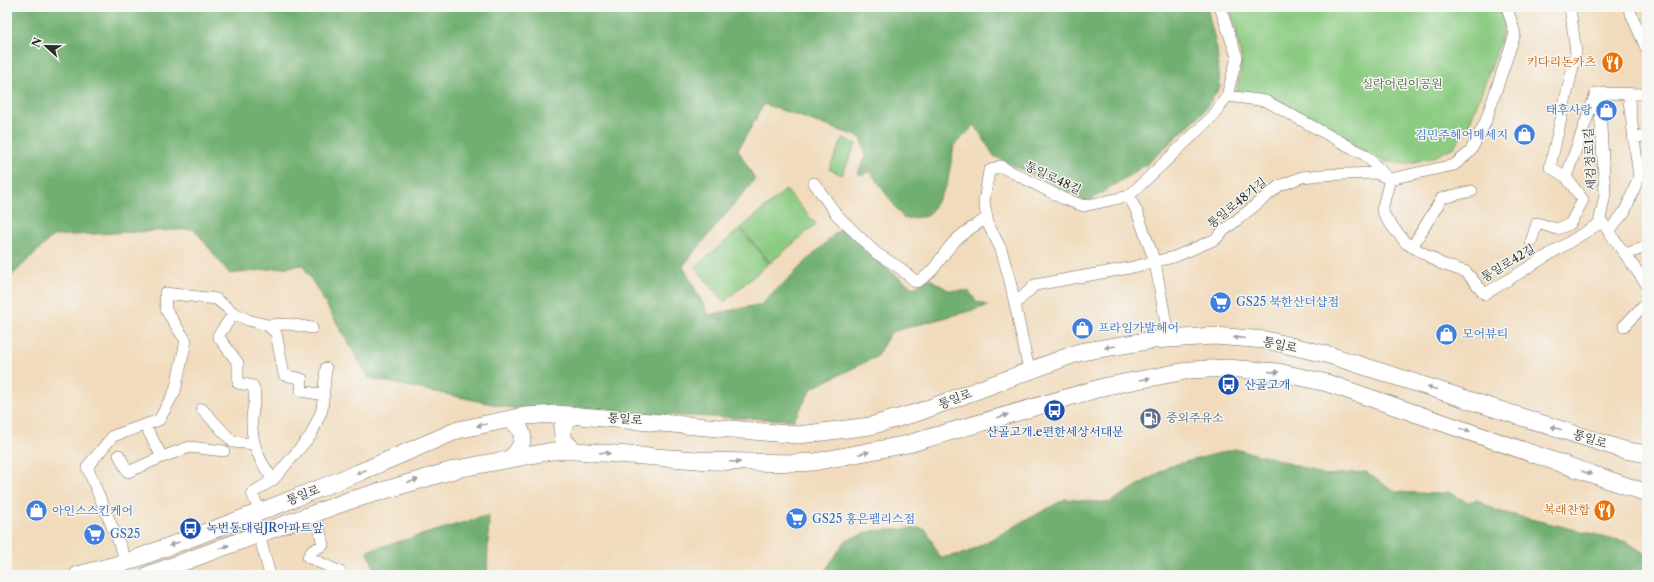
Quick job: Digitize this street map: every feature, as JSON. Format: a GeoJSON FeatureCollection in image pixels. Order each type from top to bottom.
{"type":"FeatureCollection","features":[{"type":"Feature","properties":{"kind":"main road","name":"통일로"},"geometry":{"type":"LineString","coordinates":[[78,575],[126,562],[260,512],[358,473],[458,430],[510,419],[548,414],[576,415],[799,435],[870,426],[941,404],[1080,352],[1153,340],[1214,336],[1266,340],[1329,355],[1624,450],[1647,454]]}},
{"type":"Feature","properties":{"kind":"main road","name":"통일로"},"geometry":{"type":"LineString","coordinates":[[148,575],[348,501],[457,469],[511,458],[552,451],[575,451],[710,461],[793,463],[814,462],[908,444],[1107,386],[1191,370],[1234,368],[1278,372],[1327,383],[1647,493]]}},
{"type":"Feature","properties":{"kind":"main road"},"geometry":{"type":"LineString","coordinates":[[575,451],[564,441],[562,429],[566,420],[576,415]]}},
{"type":"Feature","properties":{"kind":"main road"},"geometry":{"type":"LineString","coordinates":[[510,419],[521,429],[522,437],[519,450],[511,458]]}},
{"type":"Feature","properties":{"kind":"street"},"geometry":{"type":"LineString","coordinates":[[1168,335],[1155,262],[1137,212],[1129,196],[1213,116],[1227,96],[1237,58],[1220,7]]}},
{"type":"Feature","properties":{"kind":"street","name":"통일로48가길"},"geometry":{"type":"LineString","coordinates":[[1015,304],[1035,285],[1174,257],[1216,238],[1279,186],[1302,178],[1321,175],[1375,173],[1390,179],[1454,165],[1470,152],[1485,123],[1515,34],[1507,7]]}},
{"type":"Feature","properties":{"kind":"street"},"geometry":{"type":"LineString","coordinates":[[1531,242],[1536,223],[1557,229],[1570,224],[1583,200],[1566,177],[1550,167],[1576,53],[1570,7]]}},
{"type":"Feature","properties":{"kind":"street"},"geometry":{"type":"LineString","coordinates":[[1628,7],[1647,50]]}},
{"type":"Feature","properties":{"kind":"street"},"geometry":{"type":"LineString","coordinates":[[1566,177],[1597,93],[1647,94]]}},
{"type":"Feature","properties":{"kind":"street","name":"세검정로1길"},"geometry":{"type":"LineString","coordinates":[[1597,93],[1605,194],[1599,224]]}},
{"type":"Feature","properties":{"kind":"street"},"geometry":{"type":"LineString","coordinates":[[1609,231],[1625,211],[1641,184],[1633,138],[1628,93]]}},
{"type":"Feature","properties":{"kind":"street"},"geometry":{"type":"LineString","coordinates":[[1227,96],[1266,100],[1365,156],[1390,179]]}},
{"type":"Feature","properties":{"kind":"street"},"geometry":{"type":"LineString","coordinates":[[1633,138],[1647,136]]}},
{"type":"Feature","properties":{"kind":"street","name":"통일로48길"},"geometry":{"type":"LineString","coordinates":[[1029,370],[1001,248],[988,224],[984,201],[989,171],[1000,166],[1062,198],[1084,206],[1129,196]]}},
{"type":"Feature","properties":{"kind":"street","name":"통일로42길"},"geometry":{"type":"LineString","coordinates":[[1390,179],[1382,210],[1387,220],[1406,243],[1442,264],[1466,272],[1485,294],[1599,224]]}},
{"type":"Feature","properties":{"kind":"street"},"geometry":{"type":"LineString","coordinates":[[814,183],[837,214],[876,253],[900,268],[916,282],[924,278],[942,259],[954,242],[987,218]]}},
{"type":"Feature","properties":{"kind":"street"},"geometry":{"type":"LineString","coordinates":[[1412,247],[1442,198],[1472,191]]}},
{"type":"Feature","properties":{"kind":"street"},"geometry":{"type":"LineString","coordinates":[[1599,224],[1602,222],[1646,282]]}},
{"type":"Feature","properties":{"kind":"street"},"geometry":{"type":"LineString","coordinates":[[1625,254],[1647,247]]}},
{"type":"Feature","properties":{"kind":"street"},"geometry":{"type":"LineString","coordinates":[[126,562],[87,467],[113,436],[159,420],[175,391],[186,341],[166,310],[165,293],[216,299],[234,313],[248,320],[267,325],[289,324],[312,328]]}},
{"type":"Feature","properties":{"kind":"street"},"geometry":{"type":"LineString","coordinates":[[1624,326],[1647,302]]}},
{"type":"Feature","properties":{"kind":"street"},"geometry":{"type":"LineString","coordinates":[[234,313],[218,336],[238,363],[238,383],[253,386],[256,393],[252,419],[254,444],[260,461],[273,480]]}},
{"type":"Feature","properties":{"kind":"street"},"geometry":{"type":"LineString","coordinates":[[267,325],[276,333],[284,375],[302,379],[301,391],[324,395]]}},
{"type":"Feature","properties":{"kind":"street"},"geometry":{"type":"LineString","coordinates":[[260,512],[252,493],[273,480],[311,435],[322,410],[326,368]]}},
{"type":"Feature","properties":{"kind":"street"},"geometry":{"type":"LineString","coordinates":[[202,409],[234,442],[254,444]]}},
{"type":"Feature","properties":{"kind":"street"},"geometry":{"type":"LineString","coordinates":[[145,426],[162,457]]}},
{"type":"Feature","properties":{"kind":"street"},"geometry":{"type":"LineString","coordinates":[[119,455],[128,472],[190,446],[224,451]]}},
{"type":"Feature","properties":{"kind":"street"},"geometry":{"type":"LineString","coordinates":[[319,527],[323,545],[312,550],[308,557],[340,572],[339,575]]}},
{"type":"Feature","properties":{"kind":"street"},"geometry":{"type":"LineString","coordinates":[[259,535],[270,575]]}},
{"type":"Feature","properties":{"kind":"green space"},"geometry":{"type":"Polygon","coordinates":[[[7,7],[1207,7],[1217,49],[1220,87],[1203,112],[1147,164],[1087,202],[994,156],[975,125],[954,145],[947,185],[928,216],[904,219],[870,171],[862,175],[858,173],[865,157],[862,138],[764,104],[738,150],[755,179],[683,266],[709,315],[762,304],[842,227],[894,274],[913,288],[930,279],[948,290],[969,291],[976,301],[988,306],[891,332],[876,357],[812,388],[794,420],[521,410],[369,378],[303,265],[230,274],[194,229],[53,236],[7,280],[7,7]]]}},
{"type":"Feature","properties":{"kind":"green space","name":"실락어린이공원"},"geometry":{"type":"Polygon","coordinates":[[[1229,7],[1496,7],[1505,24],[1495,57],[1468,127],[1454,147],[1434,157],[1406,164],[1382,161],[1268,96],[1236,95],[1242,62],[1235,25],[1229,7]]]}},
{"type":"Feature","properties":{"kind":"green space"},"geometry":{"type":"Polygon","coordinates":[[[843,138],[856,144],[842,175],[829,169],[843,138]]]}},
{"type":"Feature","properties":{"kind":"green space"},"geometry":{"type":"Polygon","coordinates":[[[786,190],[816,224],[770,263],[741,228],[786,190]]]}},
{"type":"Feature","properties":{"kind":"green space"},"geometry":{"type":"Polygon","coordinates":[[[740,229],[769,263],[724,302],[695,267],[740,229]]]}},
{"type":"Feature","properties":{"kind":"green space"},"geometry":{"type":"Polygon","coordinates":[[[1235,449],[1276,459],[1324,475],[1366,472],[1397,492],[1438,494],[1448,492],[1467,502],[1477,500],[1497,511],[1627,542],[1647,555],[1647,575],[822,575],[846,540],[872,531],[919,528],[926,530],[940,558],[966,553],[1065,499],[1109,503],[1170,466],[1235,449]]]}},
{"type":"Feature","properties":{"kind":"green space"},"geometry":{"type":"Polygon","coordinates":[[[489,515],[487,575],[377,575],[367,551],[489,515]]]}},
{"type":"Feature","properties":{"kind":"place","name":"키다리돈카츠"},"geometry":{"type":"Point","coordinates":[1612,62]}},
{"type":"Feature","properties":{"kind":"place","name":"태후사랑"},"geometry":{"type":"Point","coordinates":[1607,110]}},
{"type":"Feature","properties":{"kind":"place","name":"김민주헤어메세지"},"geometry":{"type":"Point","coordinates":[1524,135]}},
{"type":"Feature","properties":{"kind":"place","name":"GS25 북한산더샵점"},"geometry":{"type":"Point","coordinates":[1220,302]}},
{"type":"Feature","properties":{"kind":"place","name":"프라임가발헤어"},"geometry":{"type":"Point","coordinates":[1082,328]}},
{"type":"Feature","properties":{"kind":"place","name":"모어뷰티"},"geometry":{"type":"Point","coordinates":[1446,334]}},
{"type":"Feature","properties":{"kind":"place","name":"산골고개"},"geometry":{"type":"Point","coordinates":[1229,385]}},
{"type":"Feature","properties":{"kind":"place","name":"산골고개.e편한세상서대문"},"geometry":{"type":"Point","coordinates":[1055,411]}},
{"type":"Feature","properties":{"kind":"place","name":"중외주유소"},"geometry":{"type":"Point","coordinates":[1151,418]}},
{"type":"Feature","properties":{"kind":"place","name":"복래찬합"},"geometry":{"type":"Point","coordinates":[1605,510]}},
{"type":"Feature","properties":{"kind":"place","name":"아인스스킨케어"},"geometry":{"type":"Point","coordinates":[36,511]}},
{"type":"Feature","properties":{"kind":"place","name":"GS25 홍은펠리스점"},"geometry":{"type":"Point","coordinates":[796,519]}},
{"type":"Feature","properties":{"kind":"place","name":"녹번동대림JR아파트앞"},"geometry":{"type":"Point","coordinates":[191,528]}},
{"type":"Feature","properties":{"kind":"place","name":"GS25"},"geometry":{"type":"Point","coordinates":[95,534]}}]}
